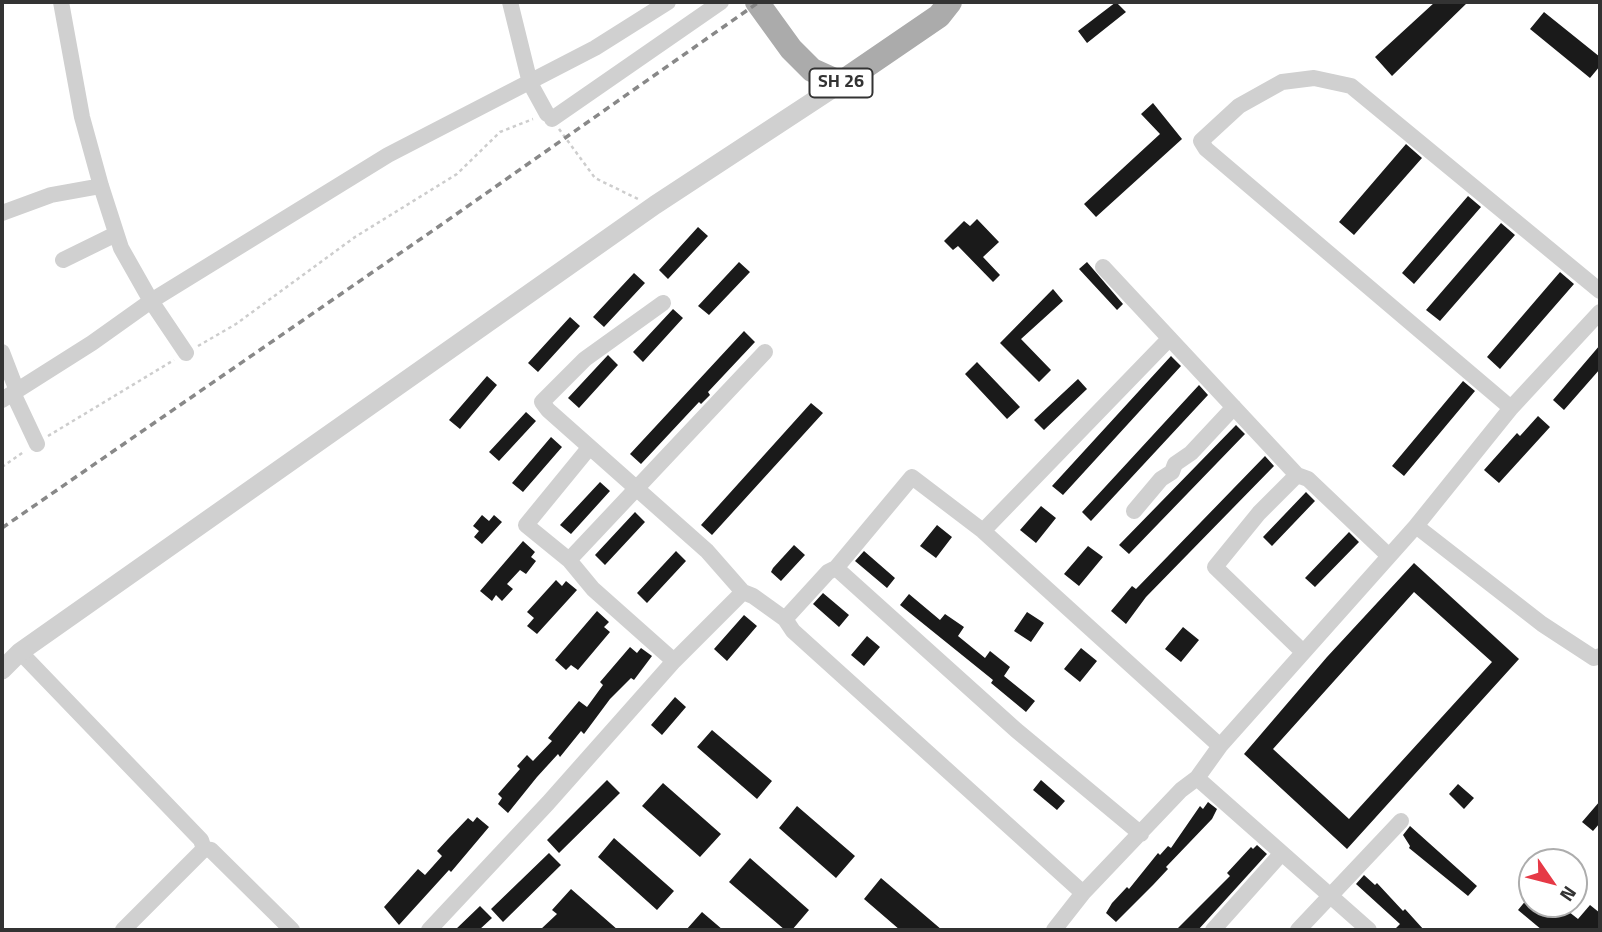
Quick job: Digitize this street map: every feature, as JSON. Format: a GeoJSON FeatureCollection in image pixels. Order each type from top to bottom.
{"type":"FeatureCollection","features":[{"type":"Feature","properties":{"kind":"main road","name":"SH 26"},"geometry":{"type":"LineString","coordinates":[[757,2],[791,50],[812,70],[841,83],[945,9]]}},
{"type":"Feature","properties":{"kind":"main road"},"geometry":{"type":"LineString","coordinates":[[945,9],[953,14],[969,2]]}},
{"type":"Feature","properties":{"kind":"street"},"geometry":{"type":"LineString","coordinates":[[61,2],[82,117],[116,234],[151,301],[186,353]]}},
{"type":"Feature","properties":{"kind":"street"},"geometry":{"type":"LineString","coordinates":[[510,2],[530,83],[550,116],[722,2]]}},
{"type":"Feature","properties":{"kind":"street"},"geometry":{"type":"LineString","coordinates":[[11,395],[151,301],[388,155],[595,48],[668,2]]}},
{"type":"Feature","properties":{"kind":"street"},"geometry":{"type":"LineString","coordinates":[[1511,408],[1206,149],[1201,141],[1239,106],[1282,82],[1314,78],[1351,86],[1600,291]]}},
{"type":"Feature","properties":{"kind":"street"},"geometry":{"type":"LineString","coordinates":[[2,670],[20,652],[655,205],[841,83]]}},
{"type":"Feature","properties":{"kind":"street"},"geometry":{"type":"LineString","coordinates":[[2,213],[51,195],[101,186]]}},
{"type":"Feature","properties":{"kind":"street"},"geometry":{"type":"LineString","coordinates":[[63,260],[116,234]]}},
{"type":"Feature","properties":{"kind":"street"},"geometry":{"type":"LineString","coordinates":[[1103,267],[1168,340],[1297,475],[1308,479],[1388,556]]}},
{"type":"Feature","properties":{"kind":"street"},"geometry":{"type":"LineString","coordinates":[[663,303],[585,359],[542,402],[589,448],[706,551],[743,592],[785,619],[793,631],[1083,893]]}},
{"type":"Feature","properties":{"kind":"street"},"geometry":{"type":"LineString","coordinates":[[1054,930],[1083,893],[1181,790],[1197,778],[1220,746],[1302,651],[1416,526],[1511,408],[1600,312]]}},
{"type":"Feature","properties":{"kind":"street"},"geometry":{"type":"LineString","coordinates":[[983,531],[1168,340]]}},
{"type":"Feature","properties":{"kind":"street"},"geometry":{"type":"LineString","coordinates":[[2,352],[11,395],[37,444]]}},
{"type":"Feature","properties":{"kind":"street"},"geometry":{"type":"LineString","coordinates":[[569,560],[765,352]]}},
{"type":"Feature","properties":{"kind":"street"},"geometry":{"type":"LineString","coordinates":[[1134,511],[1161,479],[1172,472],[1175,464],[1191,453],[1234,407]]}},
{"type":"Feature","properties":{"kind":"street"},"geometry":{"type":"LineString","coordinates":[[589,448],[526,525],[569,560],[593,589],[674,661]]}},
{"type":"Feature","properties":{"kind":"street"},"geometry":{"type":"LineString","coordinates":[[1297,475],[1259,513],[1215,566],[1302,651]]}},
{"type":"Feature","properties":{"kind":"street"},"geometry":{"type":"LineString","coordinates":[[785,619],[828,572],[836,568],[912,477],[983,531],[1220,746]]}},
{"type":"Feature","properties":{"kind":"street"},"geometry":{"type":"LineString","coordinates":[[1416,526],[1542,624],[1594,658],[1600,656]]}},
{"type":"Feature","properties":{"kind":"street"},"geometry":{"type":"LineString","coordinates":[[836,568],[1016,730],[1141,834]]}},
{"type":"Feature","properties":{"kind":"street"},"geometry":{"type":"LineString","coordinates":[[429,930],[548,803],[674,661],[743,592]]}},
{"type":"Feature","properties":{"kind":"street"},"geometry":{"type":"LineString","coordinates":[[20,652],[201,840],[204,849]]}},
{"type":"Feature","properties":{"kind":"street"},"geometry":{"type":"LineString","coordinates":[[1197,778],[1281,855],[1370,930]]}},
{"type":"Feature","properties":{"kind":"street"},"geometry":{"type":"LineString","coordinates":[[1298,930],[1401,821]]}},
{"type":"Feature","properties":{"kind":"street"},"geometry":{"type":"LineString","coordinates":[[123,930],[204,849]]}},
{"type":"Feature","properties":{"kind":"street"},"geometry":{"type":"LineString","coordinates":[[204,849],[211,850],[292,930]]}},
{"type":"Feature","properties":{"kind":"street"},"geometry":{"type":"LineString","coordinates":[[1213,930],[1281,855]]}},
{"type":"Feature","properties":{"kind":"path"},"geometry":{"type":"LineString","coordinates":[[2,467],[236,324],[355,237],[457,174],[500,132],[550,116],[595,178],[655,205]]}},
{"type":"Feature","properties":{"kind":"building"},"geometry":{"type":"Polygon","coordinates":[[[1116,2],[1126,12],[1087,43],[1078,31],[1116,2]]]}},
{"type":"Feature","properties":{"kind":"building"},"geometry":{"type":"Polygon","coordinates":[[[1435,2],[1468,2],[1392,76],[1375,57],[1435,2]]]}},
{"type":"Feature","properties":{"kind":"building"},"geometry":{"type":"Polygon","coordinates":[[[1544,12],[1600,57],[1600,66],[1590,78],[1530,29],[1544,12]]]}},
{"type":"Feature","properties":{"kind":"building"},"geometry":{"type":"Polygon","coordinates":[[[1153,103],[1182,139],[1096,217],[1084,204],[1160,134],[1141,114],[1153,103]]]}},
{"type":"Feature","properties":{"kind":"building"},"geometry":{"type":"Polygon","coordinates":[[[1406,144],[1422,158],[1354,235],[1339,222],[1406,144]]]}},
{"type":"Feature","properties":{"kind":"building"},"geometry":{"type":"Polygon","coordinates":[[[1468,196],[1481,207],[1414,284],[1402,273],[1468,196]]]}},
{"type":"Feature","properties":{"kind":"building"},"geometry":{"type":"Polygon","coordinates":[[[977,219],[999,242],[983,257],[1000,275],[993,282],[958,246],[953,250],[944,241],[964,221],[970,226],[977,219]]]}},
{"type":"Feature","properties":{"kind":"building"},"geometry":{"type":"Polygon","coordinates":[[[1501,223],[1515,235],[1440,321],[1426,310],[1501,223]]]}},
{"type":"Feature","properties":{"kind":"building"},"geometry":{"type":"Polygon","coordinates":[[[698,227],[708,236],[668,279],[659,270],[698,227]]]}},
{"type":"Feature","properties":{"kind":"building"},"geometry":{"type":"Polygon","coordinates":[[[739,262],[750,272],[709,315],[698,306],[739,262]]]}},
{"type":"Feature","properties":{"kind":"building"},"geometry":{"type":"Polygon","coordinates":[[[1087,262],[1123,304],[1117,310],[1079,269],[1087,262]]]}},
{"type":"Feature","properties":{"kind":"building"},"geometry":{"type":"Polygon","coordinates":[[[1560,272],[1574,284],[1500,369],[1487,357],[1560,272]]]}},
{"type":"Feature","properties":{"kind":"building"},"geometry":{"type":"Polygon","coordinates":[[[634,273],[645,283],[604,327],[593,317],[634,273]]]}},
{"type":"Feature","properties":{"kind":"building"},"geometry":{"type":"Polygon","coordinates":[[[1053,289],[1063,301],[1021,339],[1051,370],[1039,382],[1000,343],[1053,289]]]}},
{"type":"Feature","properties":{"kind":"building"},"geometry":{"type":"Polygon","coordinates":[[[673,309],[683,318],[643,362],[633,352],[673,309]]]}},
{"type":"Feature","properties":{"kind":"building"},"geometry":{"type":"Polygon","coordinates":[[[570,317],[580,326],[538,372],[528,363],[570,317]]]}},
{"type":"Feature","properties":{"kind":"building"},"geometry":{"type":"Polygon","coordinates":[[[744,331],[755,342],[708,392],[710,395],[701,404],[699,402],[641,464],[630,454],[744,331]]]}},
{"type":"Feature","properties":{"kind":"building"},"geometry":{"type":"Polygon","coordinates":[[[1600,345],[1600,369],[1564,410],[1553,400],[1600,345]]]}},
{"type":"Feature","properties":{"kind":"building"},"geometry":{"type":"Polygon","coordinates":[[[608,355],[618,365],[579,408],[568,398],[608,355]]]}},
{"type":"Feature","properties":{"kind":"building"},"geometry":{"type":"Polygon","coordinates":[[[1171,356],[1181,366],[1063,495],[1052,486],[1171,356]]]}},
{"type":"Feature","properties":{"kind":"building"},"geometry":{"type":"Polygon","coordinates":[[[977,362],[1020,407],[1007,419],[965,374],[977,362]]]}},
{"type":"Feature","properties":{"kind":"building"},"geometry":{"type":"Polygon","coordinates":[[[487,376],[497,385],[460,429],[449,420],[487,376]]]}},
{"type":"Feature","properties":{"kind":"building"},"geometry":{"type":"Polygon","coordinates":[[[1078,379],[1087,389],[1044,430],[1034,420],[1078,379]]]}},
{"type":"Feature","properties":{"kind":"building"},"geometry":{"type":"Polygon","coordinates":[[[1463,381],[1475,391],[1404,476],[1392,466],[1463,381]]]}},
{"type":"Feature","properties":{"kind":"building"},"geometry":{"type":"Polygon","coordinates":[[[1199,385],[1208,395],[1091,521],[1082,512],[1199,385]]]}},
{"type":"Feature","properties":{"kind":"building"},"geometry":{"type":"Polygon","coordinates":[[[811,403],[823,413],[712,535],[701,525],[811,403]]]}},
{"type":"Feature","properties":{"kind":"building"},"geometry":{"type":"Polygon","coordinates":[[[526,412],[536,421],[499,461],[489,452],[526,412]]]}},
{"type":"Feature","properties":{"kind":"building"},"geometry":{"type":"Polygon","coordinates":[[[1538,416],[1550,427],[1499,483],[1484,470],[1517,433],[1520,436],[1538,416]]]}},
{"type":"Feature","properties":{"kind":"building"},"geometry":{"type":"Polygon","coordinates":[[[1236,425],[1245,434],[1129,554],[1119,545],[1236,425]]]}},
{"type":"Feature","properties":{"kind":"building"},"geometry":{"type":"Polygon","coordinates":[[[551,437],[562,447],[523,492],[512,483],[551,437]]]}},
{"type":"Feature","properties":{"kind":"building"},"geometry":{"type":"Polygon","coordinates":[[[1265,456],[1274,466],[1146,597],[1126,624],[1111,611],[1132,586],[1136,589],[1265,456]]]}},
{"type":"Feature","properties":{"kind":"building"},"geometry":{"type":"Polygon","coordinates":[[[600,482],[610,491],[571,534],[560,525],[600,482]]]}},
{"type":"Feature","properties":{"kind":"building"},"geometry":{"type":"Polygon","coordinates":[[[1306,492],[1315,501],[1272,546],[1263,537],[1306,492]]]}},
{"type":"Feature","properties":{"kind":"building"},"geometry":{"type":"Polygon","coordinates":[[[1041,506],[1056,518],[1036,543],[1020,530],[1041,506]]]}},
{"type":"Feature","properties":{"kind":"building"},"geometry":{"type":"Polygon","coordinates":[[[635,512],[645,522],[605,565],[595,555],[635,512]]]}},
{"type":"Feature","properties":{"kind":"building"},"geometry":{"type":"Polygon","coordinates":[[[482,515],[489,521],[494,515],[502,522],[482,544],[474,537],[479,531],[473,526],[482,515]]]}},
{"type":"Feature","properties":{"kind":"building"},"geometry":{"type":"Polygon","coordinates":[[[937,525],[952,537],[936,558],[920,546],[937,525]]]}},
{"type":"Feature","properties":{"kind":"building"},"geometry":{"type":"Polygon","coordinates":[[[1349,532],[1359,542],[1315,587],[1305,578],[1349,532]]]}},
{"type":"Feature","properties":{"kind":"building"},"geometry":{"type":"Polygon","coordinates":[[[523,541],[535,552],[531,557],[536,561],[526,574],[520,570],[507,584],[513,589],[502,601],[496,595],[492,601],[480,591],[523,541]]]}},
{"type":"Feature","properties":{"kind":"building"},"geometry":{"type":"Polygon","coordinates":[[[794,545],[805,555],[781,581],[771,572],[794,545]]]}},
{"type":"Feature","properties":{"kind":"building"},"geometry":{"type":"Polygon","coordinates":[[[1088,546],[1103,557],[1079,586],[1064,574],[1088,546]]]}},
{"type":"Feature","properties":{"kind":"building"},"geometry":{"type":"Polygon","coordinates":[[[676,551],[686,561],[647,603],[637,593],[676,551]]]}},
{"type":"Feature","properties":{"kind":"building"},"geometry":{"type":"Polygon","coordinates":[[[864,551],[895,578],[887,588],[855,561],[864,551]]]}},
{"type":"Feature","properties":{"kind":"building"},"geometry":{"type":"Polygon","coordinates":[[[1414,563],[1519,659],[1347,849],[1244,754],[1327,657],[1414,563]],[[1414,592],[1273,749],[1349,819],[1492,662],[1414,592]]]}},
{"type":"Feature","properties":{"kind":"building"},"geometry":{"type":"Polygon","coordinates":[[[556,580],[562,586],[566,581],[577,590],[537,634],[527,626],[534,618],[527,612],[556,580]]]}},
{"type":"Feature","properties":{"kind":"building"},"geometry":{"type":"Polygon","coordinates":[[[823,593],[849,615],[839,627],[813,604],[823,593]]]}},
{"type":"Feature","properties":{"kind":"building"},"geometry":{"type":"Polygon","coordinates":[[[909,594],[940,620],[945,614],[964,627],[958,636],[985,658],[990,651],[1010,667],[1004,676],[1035,701],[1026,712],[991,683],[993,680],[900,605],[909,594]]]}},
{"type":"Feature","properties":{"kind":"building"},"geometry":{"type":"Polygon","coordinates":[[[597,611],[609,622],[604,627],[610,632],[578,670],[571,665],[566,670],[555,660],[597,611]]]}},
{"type":"Feature","properties":{"kind":"building"},"geometry":{"type":"Polygon","coordinates":[[[1027,612],[1044,623],[1031,642],[1014,631],[1027,612]]]}},
{"type":"Feature","properties":{"kind":"building"},"geometry":{"type":"Polygon","coordinates":[[[744,615],[757,626],[727,661],[714,649],[744,615]]]}},
{"type":"Feature","properties":{"kind":"building"},"geometry":{"type":"Polygon","coordinates":[[[1183,627],[1199,640],[1181,662],[1165,649],[1183,627]]]}},
{"type":"Feature","properties":{"kind":"building"},"geometry":{"type":"Polygon","coordinates":[[[867,636],[880,647],[864,666],[851,655],[867,636]]]}},
{"type":"Feature","properties":{"kind":"building"},"geometry":{"type":"Polygon","coordinates":[[[630,647],[637,653],[641,648],[652,656],[634,680],[631,678],[610,699],[584,734],[581,731],[560,757],[558,754],[508,813],[498,804],[502,798],[498,794],[520,769],[517,766],[527,755],[533,761],[552,741],[548,738],[579,701],[587,707],[603,685],[600,682],[630,647]]]}},
{"type":"Feature","properties":{"kind":"building"},"geometry":{"type":"Polygon","coordinates":[[[1081,648],[1097,661],[1080,682],[1064,669],[1081,648]]]}},
{"type":"Feature","properties":{"kind":"building"},"geometry":{"type":"Polygon","coordinates":[[[675,697],[686,707],[662,735],[651,725],[675,697]]]}},
{"type":"Feature","properties":{"kind":"building"},"geometry":{"type":"Polygon","coordinates":[[[712,730],[772,781],[757,799],[697,747],[712,730]]]}},
{"type":"Feature","properties":{"kind":"building"},"geometry":{"type":"Polygon","coordinates":[[[607,780],[620,793],[559,853],[547,840],[607,780]]]}},
{"type":"Feature","properties":{"kind":"building"},"geometry":{"type":"Polygon","coordinates":[[[1041,780],[1065,801],[1057,810],[1033,790],[1041,780]]]}},
{"type":"Feature","properties":{"kind":"building"},"geometry":{"type":"Polygon","coordinates":[[[663,783],[721,834],[700,857],[642,806],[663,783]]]}},
{"type":"Feature","properties":{"kind":"building"},"geometry":{"type":"Polygon","coordinates":[[[1458,784],[1474,798],[1464,809],[1449,794],[1458,784]]]}},
{"type":"Feature","properties":{"kind":"building"},"geometry":{"type":"Polygon","coordinates":[[[1600,801],[1600,823],[1593,831],[1582,822],[1600,801]]]}},
{"type":"Feature","properties":{"kind":"building"},"geometry":{"type":"Polygon","coordinates":[[[1208,802],[1217,809],[1212,819],[1116,922],[1106,913],[1112,903],[1127,887],[1129,889],[1158,853],[1160,855],[1168,846],[1171,848],[1200,806],[1203,809],[1208,802]]]}},
{"type":"Feature","properties":{"kind":"building"},"geometry":{"type":"Polygon","coordinates":[[[797,806],[855,856],[836,878],[779,828],[797,806]]]}},
{"type":"Feature","properties":{"kind":"building"},"geometry":{"type":"Polygon","coordinates":[[[477,817],[489,827],[451,872],[449,870],[399,925],[384,907],[418,869],[425,875],[442,856],[437,851],[468,818],[473,822],[477,817]]]}},
{"type":"Feature","properties":{"kind":"building"},"geometry":{"type":"Polygon","coordinates":[[[1410,826],[1477,886],[1468,896],[1409,848],[1403,835],[1410,826]]]}},
{"type":"Feature","properties":{"kind":"building"},"geometry":{"type":"Polygon","coordinates":[[[614,838],[674,891],[657,910],[598,857],[614,838]]]}},
{"type":"Feature","properties":{"kind":"building"},"geometry":{"type":"Polygon","coordinates":[[[1257,845],[1267,854],[1198,930],[1176,930],[1230,876],[1227,873],[1251,847],[1253,849],[1257,845]]]}},
{"type":"Feature","properties":{"kind":"building"},"geometry":{"type":"Polygon","coordinates":[[[549,853],[561,865],[503,922],[491,909],[549,853]]]}},
{"type":"Feature","properties":{"kind":"building"},"geometry":{"type":"Polygon","coordinates":[[[750,858],[809,910],[792,930],[785,930],[729,882],[750,858]]]}},
{"type":"Feature","properties":{"kind":"building"},"geometry":{"type":"Polygon","coordinates":[[[1364,875],[1375,885],[1377,883],[1424,930],[1394,930],[1400,924],[1356,884],[1364,875]]]}},
{"type":"Feature","properties":{"kind":"building"},"geometry":{"type":"Polygon","coordinates":[[[881,878],[942,930],[900,930],[864,899],[881,878]]]}},
{"type":"Feature","properties":{"kind":"building"},"geometry":{"type":"Polygon","coordinates":[[[571,889],[618,930],[540,930],[557,914],[552,910],[571,889]]]}},
{"type":"Feature","properties":{"kind":"building"},"geometry":{"type":"Polygon","coordinates":[[[1590,905],[1600,913],[1600,930],[1542,930],[1528,918],[1588,918],[1590,905]]]}},
{"type":"Feature","properties":{"kind":"building"},"geometry":{"type":"Polygon","coordinates":[[[480,906],[492,918],[479,930],[455,930],[480,906]]]}},
{"type":"Feature","properties":{"kind":"building"},"geometry":{"type":"Polygon","coordinates":[[[702,912],[723,930],[686,930],[702,912]]]}},
{"type":"Feature","properties":{"kind":"railway"},"geometry":{"type":"LineString","coordinates":[[2,528],[759,2]]}}]}
